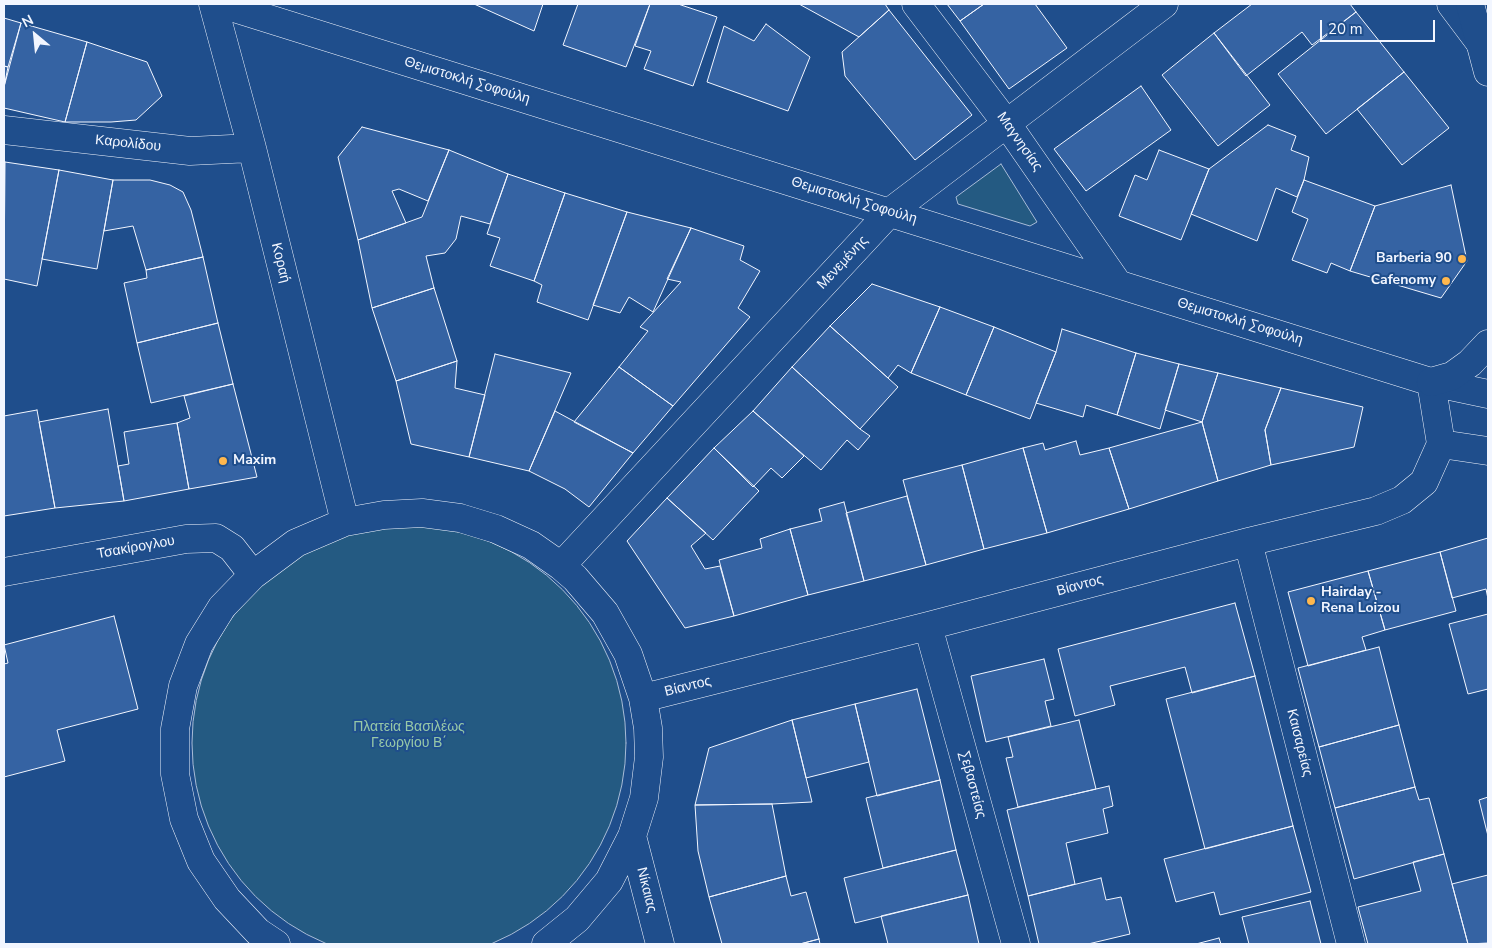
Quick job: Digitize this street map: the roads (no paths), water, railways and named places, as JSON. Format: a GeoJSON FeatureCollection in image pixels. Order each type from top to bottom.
{"type":"FeatureCollection","features":[{"type":"Feature","properties":{"kind":"street","name":"Κοραή"},"geometry":{"type":"LineString","coordinates":[[213,4],[252,148],[346,522]]}},
{"type":"Feature","properties":{"kind":"street","name":"Θεμιστοκλή Σοφούλη"},"geometry":{"type":"LineString","coordinates":[[220,4],[1431,382],[1488,394]]}},
{"type":"Feature","properties":{"kind":"street","name":"Μαγνησίας"},"geometry":{"type":"LineString","coordinates":[[916,4],[1007,124],[1118,284]]}},
{"type":"Feature","properties":{"kind":"street","name":"Μενεμένης"},"geometry":{"type":"LineString","coordinates":[[561,566],[890,212],[1164,4]]}},
{"type":"Feature","properties":{"kind":"street"},"geometry":{"type":"LineString","coordinates":[[1451,4],[1481,44]]}},
{"type":"Feature","properties":{"kind":"street"},"geometry":{"type":"LineString","coordinates":[[1470,4],[1488,72]]}},
{"type":"Feature","properties":{"kind":"street","name":"Καρολίδου"},"geometry":{"type":"LineString","coordinates":[[4,130],[190,151],[252,148]]}},
{"type":"Feature","properties":{"kind":"street"},"geometry":{"type":"LineString","coordinates":[[1488,344],[1470,363],[1452,376],[1431,382],[1441,444],[1488,451]]}},
{"type":"Feature","properties":{"kind":"street","name":"Βίαντος"},"geometry":{"type":"LineString","coordinates":[[643,698],[1248,542],[1376,511],[1402,500],[1424,482],[1441,444]]}},
{"type":"Feature","properties":{"kind":"street"},"geometry":{"type":"LineString","coordinates":[[276,944],[258,932],[227,900],[201,861],[184,819],[175,774],[175,729],[183,686],[199,644],[222,607],[253,574],[296,544],[346,522],[384,515],[422,514],[460,518],[496,529],[530,545],[561,566],[575,578],[605,613],[628,654],[643,698],[648,728],[649,757],[644,798],[632,836],[609,881],[577,919],[546,944]]}},
{"type":"Feature","properties":{"kind":"street","name":"Τσακίρογλου"},"geometry":{"type":"LineString","coordinates":[[4,572],[186,539],[216,538],[232,548],[253,574]]}},
{"type":"Feature","properties":{"kind":"street","name":"Καισαρείας"},"geometry":{"type":"LineString","coordinates":[[1248,542],[1351,944]]}},
{"type":"Feature","properties":{"kind":"street","name":"Σεβαστείας"},"geometry":{"type":"LineString","coordinates":[[928,626],[1016,944]]}},
{"type":"Feature","properties":{"kind":"street","name":"Νίκαιας"},"geometry":{"type":"LineString","coordinates":[[632,836],[660,944]]}},
{"type":"Feature","properties":{"kind":"place","name":"Barberia 90"},"geometry":{"type":"Point","coordinates":[1462,259]}},
{"type":"Feature","properties":{"kind":"place","name":"Cafenomy"},"geometry":{"type":"Point","coordinates":[1446,281]}},
{"type":"Feature","properties":{"kind":"place","name":"Maxim"},"geometry":{"type":"Point","coordinates":[223,461]}},
{"type":"Feature","properties":{"kind":"place","name":"Hairday - Rena Loizou"},"geometry":{"type":"Point","coordinates":[1311,601]}},
{"type":"Feature","properties":{"kind":"park label","name":"Πλατεία Βασιλέως Γεωργίου Β΄"},"geometry":{"type":"Point","coordinates":[409,736]}}]}
